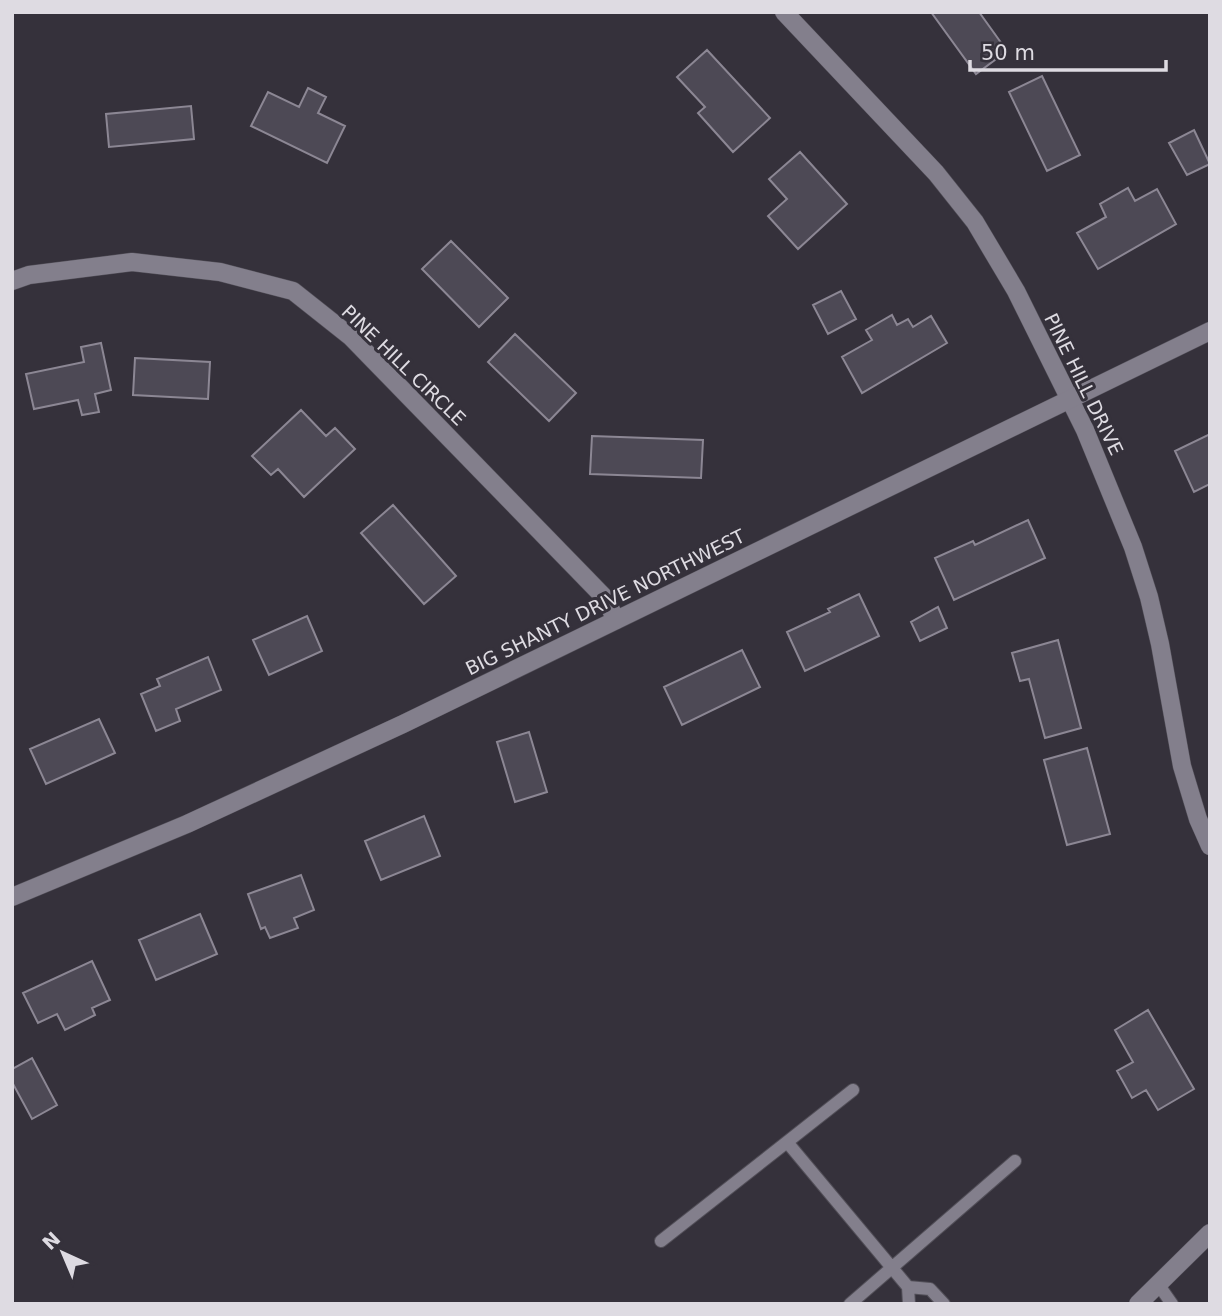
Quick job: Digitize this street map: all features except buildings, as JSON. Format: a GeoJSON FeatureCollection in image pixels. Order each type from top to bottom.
{"type":"FeatureCollection","features":[{"type":"Feature","properties":{"kind":"street","name":"PINE HILL DRIVE"},"geometry":{"type":"LineString","coordinates":[[783,12],[936,173],[975,222],[1016,291],[1108,481],[1149,597],[1182,766],[1198,819],[1210,846]]}},
{"type":"Feature","properties":{"kind":"street","name":"PINE HILL CIRCLE"},"geometry":{"type":"LineString","coordinates":[[12,281],[29,275],[132,262],[220,272],[293,291],[351,337],[606,598],[616,620]]}},
{"type":"Feature","properties":{"kind":"street","name":"BIG SHANTY DRIVE NORTHWEST"},"geometry":{"type":"LineString","coordinates":[[12,897],[200,818],[415,718],[1210,331]]}},
{"type":"Feature","properties":{"kind":"street"},"geometry":{"type":"LineString","coordinates":[[1138,1304],[1210,1233]]}},
{"type":"Feature","properties":{"kind":"lane"},"geometry":{"type":"LineString","coordinates":[[661,1241],[853,1090]]}},
{"type":"Feature","properties":{"kind":"lane"},"geometry":{"type":"LineString","coordinates":[[787,1142],[908,1287],[909,1304]]}},
{"type":"Feature","properties":{"kind":"lane"},"geometry":{"type":"LineString","coordinates":[[850,1304],[1015,1161]]}},
{"type":"Feature","properties":{"kind":"lane"},"geometry":{"type":"LineString","coordinates":[[1158,1284],[1172,1304]]}},
{"type":"Feature","properties":{"kind":"lane"},"geometry":{"type":"LineString","coordinates":[[908,1287],[930,1289],[944,1304]]}}]}
